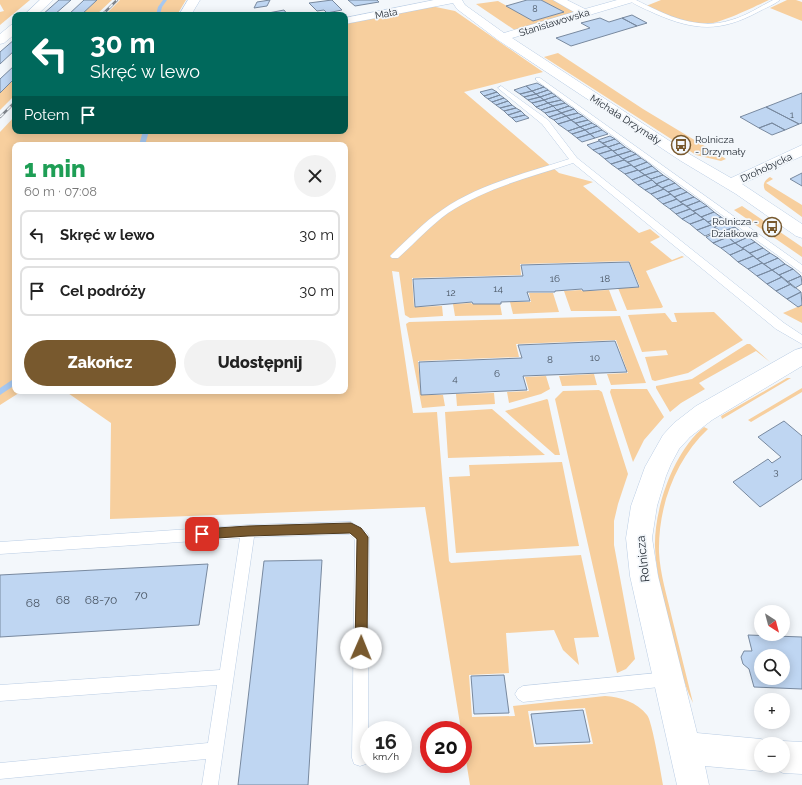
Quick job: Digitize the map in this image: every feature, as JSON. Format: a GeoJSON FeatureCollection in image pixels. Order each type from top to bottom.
{"type":"FeatureCollection","features":[{"type":"Feature","properties":{"kind":"street"},"geometry":{"type":"LineString","coordinates":[[33,12],[47,0]]}},
{"type":"Feature","properties":{"kind":"street"},"geometry":{"type":"LineString","coordinates":[[187,12],[194,0]]}},
{"type":"Feature","properties":{"kind":"street"},"geometry":{"type":"LineString","coordinates":[[200,12],[206,0]]}},
{"type":"Feature","properties":{"kind":"street","name":"Mała"},"geometry":{"type":"LineString","coordinates":[[348,16],[428,0]]}},
{"type":"Feature","properties":{"kind":"street","name":"Mała"},"geometry":{"type":"LineString","coordinates":[[348,20],[451,0]]}},
{"type":"Feature","properties":{"kind":"street","name":"Michała Drzymały"},"geometry":{"type":"LineString","coordinates":[[456,0],[461,7],[502,38],[686,158],[730,184],[802,232]]}},
{"type":"Feature","properties":{"kind":"street"},"geometry":{"type":"LineString","coordinates":[[559,0],[584,13]]}},
{"type":"Feature","properties":{"kind":"street","name":"Stanisławowska"},"geometry":{"type":"LineString","coordinates":[[502,38],[630,0]]}},
{"type":"Feature","properties":{"kind":"street","name":"Drohobycka"},"geometry":{"type":"LineString","coordinates":[[730,184],[802,150]]}},
{"type":"Feature","properties":{"kind":"street","name":"Rolnicza"},"geometry":{"type":"LineString","coordinates":[[693,785],[646,586],[639,538],[641,521],[654,475],[671,442],[686,426],[714,407],[802,356]]}},
{"type":"Feature","properties":{"kind":"street"},"geometry":{"type":"LineString","coordinates":[[685,748],[754,754]]}},
{"type":"Feature","properties":{"kind":"street"},"geometry":{"type":"LineString","coordinates":[[790,757],[802,758]]}},
{"type":"Feature","properties":{"kind":"lane"},"geometry":{"type":"LineString","coordinates":[[630,0],[673,20],[692,25],[707,26],[732,22],[777,0]]}},
{"type":"Feature","properties":{"kind":"lane"},"geometry":{"type":"LineString","coordinates":[[538,79],[802,270]]}},
{"type":"Feature","properties":{"kind":"lane"},"geometry":{"type":"LineString","coordinates":[[501,88],[545,122],[574,160],[780,326],[802,340]]}},
{"type":"Feature","properties":{"kind":"lane"},"geometry":{"type":"LineString","coordinates":[[395,256],[445,212],[463,201],[508,183],[574,160]]}},
{"type":"Feature","properties":{"kind":"lane"},"geometry":{"type":"LineString","coordinates":[[0,548],[248,531],[351,528],[362,537],[360,721]]}},
{"type":"Feature","properties":{"kind":"lane"},"geometry":{"type":"LineString","coordinates":[[210,785],[248,531]]}},
{"type":"Feature","properties":{"kind":"lane"},"geometry":{"type":"LineString","coordinates":[[0,693],[226,677]]}},
{"type":"Feature","properties":{"kind":"lane"},"geometry":{"type":"LineString","coordinates":[[523,694],[669,679]]}},
{"type":"Feature","properties":{"kind":"lane"},"geometry":{"type":"LineString","coordinates":[[0,771],[215,750]]}},
{"type":"Feature","properties":{"kind":"shaded area"},"geometry":{"type":"Polygon","coordinates":[[[0,0],[30,0],[16,12],[12,12],[12,15],[0,25],[0,12],[4,11],[0,4],[0,0]]]}},
{"type":"Feature","properties":{"kind":"shaded area"},"geometry":{"type":"Polygon","coordinates":[[[97,0],[112,0],[99,12],[84,12],[97,0]]]}},
{"type":"Feature","properties":{"kind":"shaded area"},"geometry":{"type":"Polygon","coordinates":[[[120,0],[186,0],[179,12],[108,12],[120,0]]]}},
{"type":"Feature","properties":{"kind":"shaded area"},"geometry":{"type":"Polygon","coordinates":[[[541,0],[554,0],[576,12],[516,31],[476,4],[498,1],[533,21],[564,12],[541,0]]]}},
{"type":"Feature","properties":{"kind":"shaded area"},"geometry":{"type":"Polygon","coordinates":[[[661,0],[769,0],[727,19],[709,24],[695,25],[680,21],[646,6],[661,0]]]}},
{"type":"Feature","properties":{"kind":"shaded area"},"geometry":{"type":"Polygon","coordinates":[[[787,0],[802,2],[802,21],[770,8],[787,0]]]}},
{"type":"Feature","properties":{"kind":"shaded area"},"geometry":{"type":"Polygon","coordinates":[[[431,6],[455,11],[543,72],[464,92],[559,173],[593,182],[583,186],[639,233],[650,229],[660,237],[650,242],[672,260],[682,256],[684,257],[646,271],[663,307],[627,310],[618,288],[640,287],[629,261],[520,264],[521,275],[412,278],[414,307],[442,306],[443,316],[410,318],[405,315],[399,272],[392,271],[413,413],[437,412],[449,561],[451,563],[581,555],[599,637],[574,638],[579,665],[563,650],[554,630],[506,633],[509,673],[469,675],[472,717],[515,716],[513,706],[605,696],[628,701],[643,710],[649,719],[663,785],[470,785],[468,773],[472,773],[472,721],[460,721],[425,507],[110,519],[111,423],[69,394],[348,394],[348,142],[12,142],[12,394],[17,394],[0,405],[0,132],[12,119],[12,134],[348,134],[348,22],[431,6]],[[585,708],[528,711],[534,747],[593,744],[585,708]]]}},
{"type":"Feature","properties":{"kind":"shaded area"},"geometry":{"type":"Polygon","coordinates":[[[558,53],[643,109],[726,159],[721,161],[696,155],[544,57],[558,53]]]}},
{"type":"Feature","properties":{"kind":"shaded area"},"geometry":{"type":"Polygon","coordinates":[[[12,81],[12,98],[0,110],[0,93],[12,81]]]}},
{"type":"Feature","properties":{"kind":"shaded area"},"geometry":{"type":"Polygon","coordinates":[[[770,177],[773,179],[766,183],[802,205],[802,217],[765,190],[764,182],[770,177]]]}},
{"type":"Feature","properties":{"kind":"shaded area"},"geometry":{"type":"Polygon","coordinates":[[[742,206],[802,247],[802,257],[734,210],[742,206]]]}},
{"type":"Feature","properties":{"kind":"shaded area"},"geometry":{"type":"Polygon","coordinates":[[[609,290],[617,311],[571,311],[564,291],[609,290]]]}},
{"type":"Feature","properties":{"kind":"shaded area"},"geometry":{"type":"Polygon","coordinates":[[[529,293],[553,293],[559,312],[513,314],[510,302],[531,302],[529,293]]]}},
{"type":"Feature","properties":{"kind":"shaded area"},"geometry":{"type":"Polygon","coordinates":[[[453,304],[500,304],[502,315],[455,316],[453,304]]]}},
{"type":"Feature","properties":{"kind":"shaded area"},"geometry":{"type":"Polygon","coordinates":[[[802,305],[802,323],[783,313],[802,305]]]}},
{"type":"Feature","properties":{"kind":"shaded area"},"geometry":{"type":"Polygon","coordinates":[[[714,312],[743,340],[688,373],[655,381],[652,380],[645,357],[668,355],[666,350],[642,352],[628,315],[665,313],[672,322],[677,322],[674,313],[714,312]]]}},
{"type":"Feature","properties":{"kind":"shaded area"},"geometry":{"type":"Polygon","coordinates":[[[620,316],[646,383],[611,385],[607,374],[628,373],[616,340],[516,344],[519,357],[418,361],[421,395],[443,395],[445,406],[422,408],[406,324],[409,322],[620,316]]]}},
{"type":"Feature","properties":{"kind":"shaded area"},"geometry":{"type":"Polygon","coordinates":[[[747,344],[750,344],[770,362],[756,351],[699,383],[705,389],[681,403],[670,412],[656,386],[692,379],[747,344]]]}},
{"type":"Feature","properties":{"kind":"shaded area"},"geometry":{"type":"Polygon","coordinates":[[[594,374],[597,385],[562,386],[559,376],[594,374]]]}},
{"type":"Feature","properties":{"kind":"shaded area"},"geometry":{"type":"Polygon","coordinates":[[[546,376],[550,389],[541,394],[509,403],[507,392],[529,391],[525,377],[546,376]]]}},
{"type":"Feature","properties":{"kind":"shaded area"},"geometry":{"type":"Polygon","coordinates":[[[787,378],[791,378],[722,419],[721,416],[787,378]]]}},
{"type":"Feature","properties":{"kind":"shaded area"},"geometry":{"type":"Polygon","coordinates":[[[802,388],[802,392],[751,422],[748,420],[802,388]]]}},
{"type":"Feature","properties":{"kind":"shaded area"},"geometry":{"type":"Polygon","coordinates":[[[611,389],[647,389],[664,417],[644,440],[633,462],[610,392],[611,389]]]}},
{"type":"Feature","properties":{"kind":"shaded area"},"geometry":{"type":"Polygon","coordinates":[[[599,390],[602,392],[628,474],[614,521],[614,545],[635,659],[626,669],[617,673],[555,399],[563,391],[599,390]]]}},
{"type":"Feature","properties":{"kind":"shaded area"},"geometry":{"type":"Polygon","coordinates":[[[494,393],[495,404],[457,406],[456,394],[494,393]]]}},
{"type":"Feature","properties":{"kind":"shaded area"},"geometry":{"type":"Polygon","coordinates":[[[547,399],[560,455],[555,455],[505,411],[547,399]]]}},
{"type":"Feature","properties":{"kind":"shaded area"},"geometry":{"type":"Polygon","coordinates":[[[492,409],[545,455],[448,458],[445,412],[492,409]]]}},
{"type":"Feature","properties":{"kind":"shaded area"},"geometry":{"type":"Polygon","coordinates":[[[704,427],[708,429],[696,441],[686,455],[671,485],[665,501],[659,535],[659,552],[662,577],[693,703],[681,669],[661,591],[655,547],[658,516],[668,482],[683,451],[704,427]]]}},
{"type":"Feature","properties":{"kind":"shaded area"},"geometry":{"type":"Polygon","coordinates":[[[562,462],[579,546],[456,553],[449,477],[470,476],[469,465],[562,462]]]}},
{"type":"Feature","properties":{"kind":"building"},"geometry":{"type":"Polygon","coordinates":[[[59,0],[71,0],[57,12],[45,12],[59,0]]]}},
{"type":"Feature","properties":{"kind":"building"},"geometry":{"type":"Polygon","coordinates":[[[84,0],[97,0],[84,12],[71,12],[84,0]]]}},
{"type":"Feature","properties":{"kind":"building"},"geometry":{"type":"Polygon","coordinates":[[[270,0],[267,6],[254,8],[257,2],[270,0]]]}},
{"type":"Feature","properties":{"kind":"building"},"geometry":{"type":"Polygon","coordinates":[[[332,0],[342,10],[332,12],[326,12],[324,10],[317,11],[309,3],[332,0]]]}},
{"type":"Feature","properties":{"kind":"building"},"geometry":{"type":"Polygon","coordinates":[[[348,0],[377,0],[379,2],[355,6],[348,0]]]}},
{"type":"Feature","properties":{"kind":"building"},"geometry":{"type":"Polygon","coordinates":[[[527,0],[541,0],[564,12],[533,21],[506,6],[527,0]]]}},
{"type":"Feature","properties":{"kind":"building"},"geometry":{"type":"Polygon","coordinates":[[[284,10],[286,12],[274,12],[284,10]]]}},
{"type":"Feature","properties":{"kind":"building"},"geometry":{"type":"Polygon","coordinates":[[[632,15],[647,23],[637,26],[622,18],[632,15]]]}},
{"type":"Feature","properties":{"kind":"building"},"geometry":{"type":"Polygon","coordinates":[[[600,18],[609,22],[622,18],[637,26],[571,46],[556,38],[590,28],[581,23],[600,18]]]}},
{"type":"Feature","properties":{"kind":"building"},"geometry":{"type":"Polygon","coordinates":[[[12,42],[12,53],[0,64],[0,52],[12,42]]]}},
{"type":"Feature","properties":{"kind":"building"},"geometry":{"type":"Polygon","coordinates":[[[12,68],[12,81],[0,93],[0,79],[12,68]]]}},
{"type":"Feature","properties":{"kind":"building"},"geometry":{"type":"Polygon","coordinates":[[[537,83],[544,87],[532,91],[526,86],[537,83]]]}},
{"type":"Feature","properties":{"kind":"building"},"geometry":{"type":"Polygon","coordinates":[[[526,86],[532,91],[520,94],[514,90],[526,86]]]}},
{"type":"Feature","properties":{"kind":"building"},"geometry":{"type":"Polygon","coordinates":[[[544,87],[548,90],[536,94],[532,91],[544,87]]]}},
{"type":"Feature","properties":{"kind":"building"},"geometry":{"type":"Polygon","coordinates":[[[492,89],[497,92],[484,96],[480,92],[492,89]]]}},
{"type":"Feature","properties":{"kind":"building"},"geometry":{"type":"Polygon","coordinates":[[[548,90],[552,93],[540,97],[536,94],[548,90]]]}},
{"type":"Feature","properties":{"kind":"building"},"geometry":{"type":"Polygon","coordinates":[[[532,91],[536,94],[524,97],[520,94],[532,91]]]}},
{"type":"Feature","properties":{"kind":"building"},"geometry":{"type":"Polygon","coordinates":[[[497,92],[500,95],[488,99],[484,96],[497,92]]]}},
{"type":"Feature","properties":{"kind":"building"},"geometry":{"type":"Polygon","coordinates":[[[552,93],[556,96],[544,100],[540,97],[552,93]]]}},
{"type":"Feature","properties":{"kind":"building"},"geometry":{"type":"Polygon","coordinates":[[[802,93],[802,123],[799,124],[766,107],[802,93]]]}},
{"type":"Feature","properties":{"kind":"building"},"geometry":{"type":"Polygon","coordinates":[[[536,94],[540,97],[528,100],[524,97],[536,94]]]}},
{"type":"Feature","properties":{"kind":"building"},"geometry":{"type":"Polygon","coordinates":[[[500,95],[504,98],[492,102],[488,99],[500,95]]]}},
{"type":"Feature","properties":{"kind":"building"},"geometry":{"type":"Polygon","coordinates":[[[556,96],[561,100],[548,103],[544,100],[556,96]]]}},
{"type":"Feature","properties":{"kind":"building"},"geometry":{"type":"Polygon","coordinates":[[[540,97],[544,100],[532,103],[528,100],[540,97]]]}},
{"type":"Feature","properties":{"kind":"building"},"geometry":{"type":"Polygon","coordinates":[[[504,98],[508,101],[496,105],[492,102],[504,98]]]}},
{"type":"Feature","properties":{"kind":"building"},"geometry":{"type":"Polygon","coordinates":[[[544,100],[548,103],[536,107],[532,103],[544,100]]]}},
{"type":"Feature","properties":{"kind":"building"},"geometry":{"type":"Polygon","coordinates":[[[561,100],[565,103],[553,106],[548,103],[561,100]]]}},
{"type":"Feature","properties":{"kind":"building"},"geometry":{"type":"Polygon","coordinates":[[[508,101],[512,105],[500,108],[496,105],[508,101]]]}},
{"type":"Feature","properties":{"kind":"building"},"geometry":{"type":"Polygon","coordinates":[[[548,103],[553,106],[541,110],[536,107],[548,103]]]}},
{"type":"Feature","properties":{"kind":"building"},"geometry":{"type":"Polygon","coordinates":[[[565,103],[569,106],[557,110],[553,106],[565,103]]]}},
{"type":"Feature","properties":{"kind":"building"},"geometry":{"type":"Polygon","coordinates":[[[512,105],[516,108],[504,111],[500,108],[512,105]]]}},
{"type":"Feature","properties":{"kind":"building"},"geometry":{"type":"Polygon","coordinates":[[[553,106],[557,110],[545,113],[541,110],[553,106]]]}},
{"type":"Feature","properties":{"kind":"building"},"geometry":{"type":"Polygon","coordinates":[[[569,106],[574,109],[561,113],[557,110],[569,106]]]}},
{"type":"Feature","properties":{"kind":"building"},"geometry":{"type":"Polygon","coordinates":[[[766,107],[799,124],[785,130],[772,123],[759,128],[740,117],[766,107]]]}},
{"type":"Feature","properties":{"kind":"building"},"geometry":{"type":"Polygon","coordinates":[[[516,108],[521,111],[508,115],[504,111],[516,108]]]}},
{"type":"Feature","properties":{"kind":"building"},"geometry":{"type":"Polygon","coordinates":[[[574,109],[578,113],[566,116],[561,113],[574,109]]]}},
{"type":"Feature","properties":{"kind":"building"},"geometry":{"type":"Polygon","coordinates":[[[557,110],[562,113],[549,117],[545,113],[557,110]]]}},
{"type":"Feature","properties":{"kind":"building"},"geometry":{"type":"Polygon","coordinates":[[[521,111],[525,115],[512,118],[508,115],[521,111]]]}},
{"type":"Feature","properties":{"kind":"building"},"geometry":{"type":"Polygon","coordinates":[[[562,113],[566,116],[554,120],[549,117],[562,113]]]}},
{"type":"Feature","properties":{"kind":"building"},"geometry":{"type":"Polygon","coordinates":[[[578,113],[583,116],[571,120],[566,116],[578,113]]]}},
{"type":"Feature","properties":{"kind":"building"},"geometry":{"type":"Polygon","coordinates":[[[525,115],[529,118],[516,122],[512,118],[525,115]]]}},
{"type":"Feature","properties":{"kind":"building"},"geometry":{"type":"Polygon","coordinates":[[[566,116],[571,120],[558,124],[554,120],[566,116]]]}},
{"type":"Feature","properties":{"kind":"building"},"geometry":{"type":"Polygon","coordinates":[[[583,116],[588,120],[576,123],[571,120],[583,116]]]}},
{"type":"Feature","properties":{"kind":"building"},"geometry":{"type":"Polygon","coordinates":[[[571,120],[580,127],[568,131],[558,124],[571,120]]]}},
{"type":"Feature","properties":{"kind":"building"},"geometry":{"type":"Polygon","coordinates":[[[588,120],[592,123],[580,127],[576,123],[588,120]]]}},
{"type":"Feature","properties":{"kind":"building"},"geometry":{"type":"Polygon","coordinates":[[[592,123],[597,126],[585,130],[580,127],[592,123]]]}},
{"type":"Feature","properties":{"kind":"building"},"geometry":{"type":"Polygon","coordinates":[[[772,123],[785,130],[772,135],[759,128],[772,123]]]}},
{"type":"Feature","properties":{"kind":"building"},"geometry":{"type":"Polygon","coordinates":[[[597,126],[602,130],[590,134],[585,130],[597,126]]]}},
{"type":"Feature","properties":{"kind":"building"},"geometry":{"type":"Polygon","coordinates":[[[580,127],[585,130],[572,134],[568,131],[580,127]]]}},
{"type":"Feature","properties":{"kind":"building"},"geometry":{"type":"Polygon","coordinates":[[[585,130],[590,134],[577,138],[572,134],[585,130]]]}},
{"type":"Feature","properties":{"kind":"building"},"geometry":{"type":"Polygon","coordinates":[[[602,130],[608,134],[595,138],[590,134],[602,130]]]}},
{"type":"Feature","properties":{"kind":"building"},"geometry":{"type":"Polygon","coordinates":[[[590,134],[595,138],[582,142],[577,138],[590,134]]]}},
{"type":"Feature","properties":{"kind":"building"},"geometry":{"type":"Polygon","coordinates":[[[610,136],[615,139],[603,143],[598,140],[610,136]]]}},
{"type":"Feature","properties":{"kind":"building"},"geometry":{"type":"Polygon","coordinates":[[[615,139],[620,143],[608,147],[603,143],[615,139]]]}},
{"type":"Feature","properties":{"kind":"building"},"geometry":{"type":"Polygon","coordinates":[[[599,141],[606,146],[593,150],[587,145],[599,141]]]}},
{"type":"Feature","properties":{"kind":"building"},"geometry":{"type":"Polygon","coordinates":[[[620,143],[625,147],[613,151],[608,147],[620,143]]]}},
{"type":"Feature","properties":{"kind":"building"},"geometry":{"type":"Polygon","coordinates":[[[606,146],[612,150],[599,154],[593,150],[606,146]]]}},
{"type":"Feature","properties":{"kind":"building"},"geometry":{"type":"Polygon","coordinates":[[[625,147],[631,151],[618,155],[613,151],[625,147]]]}},
{"type":"Feature","properties":{"kind":"building"},"geometry":{"type":"Polygon","coordinates":[[[612,150],[618,155],[605,159],[599,154],[612,150]]]}},
{"type":"Feature","properties":{"kind":"building"},"geometry":{"type":"Polygon","coordinates":[[[631,151],[636,154],[623,159],[618,155],[631,151]]]}},
{"type":"Feature","properties":{"kind":"building"},"geometry":{"type":"Polygon","coordinates":[[[636,154],[641,158],[628,162],[623,159],[636,154]]]}},
{"type":"Feature","properties":{"kind":"building"},"geometry":{"type":"Polygon","coordinates":[[[618,155],[624,160],[611,164],[605,159],[618,155]]]}},
{"type":"Feature","properties":{"kind":"building"},"geometry":{"type":"Polygon","coordinates":[[[641,158],[647,162],[634,167],[628,162],[641,158]]]}},
{"type":"Feature","properties":{"kind":"building"},"geometry":{"type":"Polygon","coordinates":[[[624,160],[631,165],[618,169],[611,164],[624,160]]]}},
{"type":"Feature","properties":{"kind":"building"},"geometry":{"type":"Polygon","coordinates":[[[647,162],[652,166],[639,171],[634,167],[647,162]]]}},
{"type":"Feature","properties":{"kind":"building"},"geometry":{"type":"Polygon","coordinates":[[[631,165],[638,170],[625,174],[618,169],[631,165]]]}},
{"type":"Feature","properties":{"kind":"building"},"geometry":{"type":"Polygon","coordinates":[[[652,166],[658,171],[645,175],[639,171],[652,166]]]}},
{"type":"Feature","properties":{"kind":"building"},"geometry":{"type":"Polygon","coordinates":[[[638,170],[645,175],[632,180],[625,174],[638,170]]]}},
{"type":"Feature","properties":{"kind":"building"},"geometry":{"type":"Polygon","coordinates":[[[658,171],[663,175],[651,179],[645,175],[658,171]]]}},
{"type":"Feature","properties":{"kind":"building"},"geometry":{"type":"Polygon","coordinates":[[[802,173],[802,186],[790,179],[802,173]]]}},
{"type":"Feature","properties":{"kind":"building"},"geometry":{"type":"Polygon","coordinates":[[[645,175],[652,180],[638,185],[632,180],[645,175]]]}},
{"type":"Feature","properties":{"kind":"building"},"geometry":{"type":"Polygon","coordinates":[[[663,175],[669,179],[656,184],[651,179],[663,175]]]}},
{"type":"Feature","properties":{"kind":"building"},"geometry":{"type":"Polygon","coordinates":[[[669,179],[675,183],[662,188],[656,184],[669,179]]]}},
{"type":"Feature","properties":{"kind":"building"},"geometry":{"type":"Polygon","coordinates":[[[652,180],[658,185],[645,190],[638,185],[652,180]]]}},
{"type":"Feature","properties":{"kind":"building"},"geometry":{"type":"Polygon","coordinates":[[[675,183],[681,188],[668,192],[662,188],[675,183]]]}},
{"type":"Feature","properties":{"kind":"building"},"geometry":{"type":"Polygon","coordinates":[[[658,185],[664,189],[651,194],[645,190],[658,185]]]}},
{"type":"Feature","properties":{"kind":"building"},"geometry":{"type":"Polygon","coordinates":[[[681,188],[687,192],[674,197],[668,192],[681,188]]]}},
{"type":"Feature","properties":{"kind":"building"},"geometry":{"type":"Polygon","coordinates":[[[664,189],[671,194],[657,199],[651,194],[664,189]]]}},
{"type":"Feature","properties":{"kind":"building"},"geometry":{"type":"Polygon","coordinates":[[[687,192],[694,197],[680,202],[674,197],[687,192]]]}},
{"type":"Feature","properties":{"kind":"building"},"geometry":{"type":"Polygon","coordinates":[[[671,194],[677,199],[663,204],[657,199],[671,194]]]}},
{"type":"Feature","properties":{"kind":"building"},"geometry":{"type":"Polygon","coordinates":[[[694,197],[700,201],[687,206],[680,202],[694,197]]]}},
{"type":"Feature","properties":{"kind":"building"},"geometry":{"type":"Polygon","coordinates":[[[677,199],[683,204],[670,209],[663,204],[677,199]]]}},
{"type":"Feature","properties":{"kind":"building"},"geometry":{"type":"Polygon","coordinates":[[[700,201],[707,206],[693,211],[687,206],[700,201]]]}},
{"type":"Feature","properties":{"kind":"building"},"geometry":{"type":"Polygon","coordinates":[[[683,204],[690,209],[676,214],[670,209],[683,204]]]}},
{"type":"Feature","properties":{"kind":"building"},"geometry":{"type":"Polygon","coordinates":[[[707,206],[714,212],[701,217],[693,211],[707,206]]]}},
{"type":"Feature","properties":{"kind":"building"},"geometry":{"type":"Polygon","coordinates":[[[690,209],[696,213],[682,219],[676,214],[690,209]]]}},
{"type":"Feature","properties":{"kind":"building"},"geometry":{"type":"Polygon","coordinates":[[[714,212],[721,217],[708,222],[701,217],[714,212]]]}},
{"type":"Feature","properties":{"kind":"building"},"geometry":{"type":"Polygon","coordinates":[[[696,213],[704,219],[690,224],[682,219],[696,213]]]}},
{"type":"Feature","properties":{"kind":"building"},"geometry":{"type":"Polygon","coordinates":[[[721,217],[728,222],[714,227],[708,222],[721,217]]]}},
{"type":"Feature","properties":{"kind":"building"},"geometry":{"type":"Polygon","coordinates":[[[704,219],[711,225],[697,230],[690,224],[704,219]]]}},
{"type":"Feature","properties":{"kind":"building"},"geometry":{"type":"Polygon","coordinates":[[[728,222],[735,227],[721,232],[714,227],[728,222]]]}},
{"type":"Feature","properties":{"kind":"building"},"geometry":{"type":"Polygon","coordinates":[[[711,225],[719,230],[705,236],[697,230],[711,225]]]}},
{"type":"Feature","properties":{"kind":"building"},"geometry":{"type":"Polygon","coordinates":[[[735,227],[741,232],[728,237],[721,232],[735,227]]]}},
{"type":"Feature","properties":{"kind":"building"},"geometry":{"type":"Polygon","coordinates":[[[720,231],[728,237],[713,243],[706,237],[720,231]]]}},
{"type":"Feature","properties":{"kind":"building"},"geometry":{"type":"Polygon","coordinates":[[[741,232],[748,237],[735,243],[728,237],[741,232]]]}},
{"type":"Feature","properties":{"kind":"building"},"geometry":{"type":"Polygon","coordinates":[[[728,237],[735,243],[721,248],[713,243],[728,237]]]}},
{"type":"Feature","properties":{"kind":"building"},"geometry":{"type":"Polygon","coordinates":[[[748,237],[755,242],[742,248],[735,243],[748,237]]]}},
{"type":"Feature","properties":{"kind":"building"},"geometry":{"type":"Polygon","coordinates":[[[755,242],[763,248],[750,253],[742,248],[755,242]]]}},
{"type":"Feature","properties":{"kind":"building"},"geometry":{"type":"Polygon","coordinates":[[[735,243],[744,249],[730,255],[721,248],[735,243]]]}},
{"type":"Feature","properties":{"kind":"building"},"geometry":{"type":"Polygon","coordinates":[[[763,248],[770,253],[757,259],[750,253],[763,248]]]}},
{"type":"Feature","properties":{"kind":"building"},"geometry":{"type":"Polygon","coordinates":[[[744,249],[753,256],[738,262],[730,255],[744,249]]]}},
{"type":"Feature","properties":{"kind":"building"},"geometry":{"type":"Polygon","coordinates":[[[770,253],[778,258],[764,264],[757,259],[770,253]]]}},
{"type":"Feature","properties":{"kind":"building"},"geometry":{"type":"Polygon","coordinates":[[[753,256],[762,263],[748,269],[738,262],[753,256]]]}},
{"type":"Feature","properties":{"kind":"building"},"geometry":{"type":"Polygon","coordinates":[[[778,258],[785,264],[772,270],[764,264],[778,258]]]}},
{"type":"Feature","properties":{"kind":"building"},"geometry":{"type":"Polygon","coordinates":[[[629,262],[639,287],[583,291],[582,289],[555,292],[527,292],[530,301],[501,302],[501,304],[473,304],[472,302],[415,307],[413,279],[523,276],[521,265],[629,262]]]}},
{"type":"Feature","properties":{"kind":"building"},"geometry":{"type":"Polygon","coordinates":[[[762,263],[772,270],[757,276],[748,269],[762,263]]]}},
{"type":"Feature","properties":{"kind":"building"},"geometry":{"type":"Polygon","coordinates":[[[785,264],[793,269],[779,275],[772,270],[785,264]]]}},
{"type":"Feature","properties":{"kind":"building"},"geometry":{"type":"Polygon","coordinates":[[[793,269],[801,276],[787,282],[779,275],[793,269]]]}},
{"type":"Feature","properties":{"kind":"building"},"geometry":{"type":"Polygon","coordinates":[[[772,270],[782,277],[767,284],[757,276],[772,270]]]}},
{"type":"Feature","properties":{"kind":"building"},"geometry":{"type":"Polygon","coordinates":[[[801,276],[802,284],[795,288],[787,282],[801,276]]]}},
{"type":"Feature","properties":{"kind":"building"},"geometry":{"type":"Polygon","coordinates":[[[782,277],[791,284],[776,291],[767,284],[782,277]]]}},
{"type":"Feature","properties":{"kind":"building"},"geometry":{"type":"Polygon","coordinates":[[[791,284],[801,292],[787,299],[776,291],[791,284]]]}},
{"type":"Feature","properties":{"kind":"building"},"geometry":{"type":"Polygon","coordinates":[[[801,292],[802,305],[798,307],[787,299],[801,292]]]}},
{"type":"Feature","properties":{"kind":"building"},"geometry":{"type":"Polygon","coordinates":[[[615,341],[627,372],[523,376],[527,390],[421,395],[419,362],[522,358],[518,345],[615,341]]]}},
{"type":"Feature","properties":{"kind":"building"},"geometry":{"type":"Polygon","coordinates":[[[784,421],[802,436],[802,479],[760,507],[733,482],[768,459],[772,463],[781,457],[758,437],[784,421]]]}},
{"type":"Feature","properties":{"kind":"building"},"geometry":{"type":"Polygon","coordinates":[[[322,560],[308,785],[238,785],[264,561],[322,560]]]}},
{"type":"Feature","properties":{"kind":"building"},"geometry":{"type":"Polygon","coordinates":[[[208,564],[199,625],[0,637],[0,575],[208,564]]]}},
{"type":"Feature","properties":{"kind":"building"},"geometry":{"type":"Polygon","coordinates":[[[748,635],[754,635],[754,641],[790,641],[790,637],[802,637],[802,689],[754,687],[749,669],[743,664],[741,657],[744,651],[752,651],[748,635]]]}},
{"type":"Feature","properties":{"kind":"building"},"geometry":{"type":"Polygon","coordinates":[[[504,675],[509,713],[474,714],[471,676],[504,675]]]}},
{"type":"Feature","properties":{"kind":"building"},"geometry":{"type":"Polygon","coordinates":[[[583,710],[590,742],[536,744],[531,714],[583,710]]]}},
{"type":"Feature","properties":{"kind":"waterway"},"geometry":{"type":"LineString","coordinates":[[159,12],[160,7],[165,0]]}},
{"type":"Feature","properties":{"kind":"waterway"},"geometry":{"type":"LineString","coordinates":[[143,142],[145,134]]}},
{"type":"Feature","properties":{"kind":"waterway"},"geometry":{"type":"LineString","coordinates":[[0,392],[12,383]]}},
{"type":"Feature","properties":{"kind":"railway"},"geometry":{"type":"LineString","coordinates":[[105,12],[117,0]]}},
{"type":"Feature","properties":{"kind":"railway"},"geometry":{"type":"LineString","coordinates":[[0,117],[12,105]]}},
{"type":"Feature","properties":{"kind":"place","name":"Rolnicza - Drzymały"},"geometry":{"type":"Point","coordinates":[681,145]}},
{"type":"Feature","properties":{"kind":"place","name":"Rolnicza - Działkowa"},"geometry":{"type":"Point","coordinates":[772,227]}},
{"type":"Feature","properties":{"kind":"route"},"geometry":{"type":"LineString","coordinates":[[202,534],[351,528],[357,532],[362,537],[361,648]]}}]}
